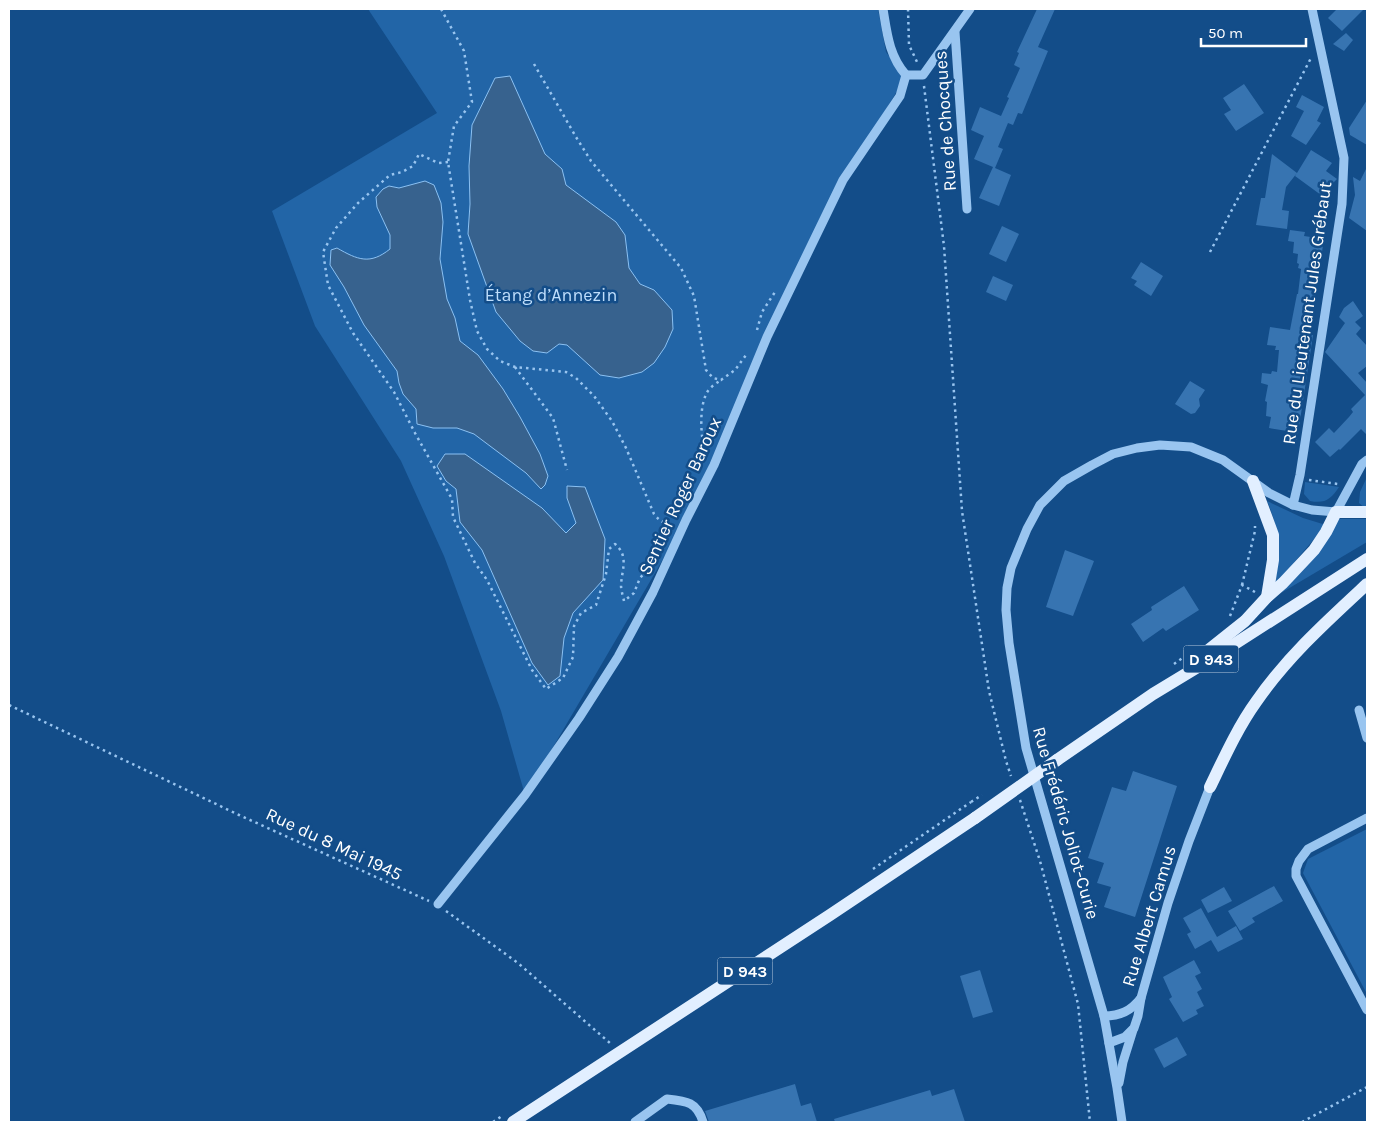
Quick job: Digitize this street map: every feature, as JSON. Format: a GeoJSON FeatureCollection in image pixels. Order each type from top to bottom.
{"type":"FeatureCollection","features":[{"type":"Feature","properties":{"kind":"main road"},"geometry":{"type":"LineString","coordinates":[[1253,481],[1273,536],[1273,560],[1267,597]]}},
{"type":"Feature","properties":{"kind":"main road"},"geometry":{"type":"LineString","coordinates":[[1153,694],[1246,621],[1314,550],[1336,512],[1367,512]]}},
{"type":"Feature","properties":{"kind":"main road","name":"D 943"},"geometry":{"type":"LineString","coordinates":[[513,1122],[830,915],[975,818],[1153,694],[1367,560]]}},
{"type":"Feature","properties":{"kind":"main road"},"geometry":{"type":"LineString","coordinates":[[1210,786],[1255,703],[1285,664],[1316,630],[1367,584]]}},
{"type":"Feature","properties":{"kind":"street"},"geometry":{"type":"LineString","coordinates":[[883,9],[889,45],[897,65],[906,75]]}},
{"type":"Feature","properties":{"kind":"street","name":"Rue de Chocques"},"geometry":{"type":"LineString","coordinates":[[906,75],[923,75],[970,9]]}},
{"type":"Feature","properties":{"kind":"street","name":"Rue du Lieutenant Jules Grébaut"},"geometry":{"type":"LineString","coordinates":[[1293,505],[1300,478],[1342,204],[1344,158],[1312,9]]}},
{"type":"Feature","properties":{"kind":"street","name":"Rue de Chocques"},"geometry":{"type":"LineString","coordinates":[[955,32],[967,209]]}},
{"type":"Feature","properties":{"kind":"street","name":"Sentier Roger Baroux"},"geometry":{"type":"LineString","coordinates":[[438,904],[525,795],[579,718],[618,657],[660,577],[714,465],[767,337],[842,180],[900,96],[906,75]]}},
{"type":"Feature","properties":{"kind":"street","name":"Rue Frédéric Joliot-Curie"},"geometry":{"type":"LineString","coordinates":[[1122,1122],[1118,1088],[1104,1016],[1026,748],[1009,643],[1006,610],[1007,588],[1011,568],[1027,528],[1040,505],[1064,481],[1113,454],[1160,445],[1190,448],[1223,460],[1269,493],[1293,505],[1312,510],[1336,512]]}},
{"type":"Feature","properties":{"kind":"street"},"geometry":{"type":"LineString","coordinates":[[1336,512],[1362,464],[1367,460]]}},
{"type":"Feature","properties":{"kind":"street"},"geometry":{"type":"LineString","coordinates":[[1359,710],[1367,738]]}},
{"type":"Feature","properties":{"kind":"street","name":"Rue Albert Camus"},"geometry":{"type":"LineString","coordinates":[[1118,1088],[1123,1062],[1178,874],[1210,786]]}},
{"type":"Feature","properties":{"kind":"street"},"geometry":{"type":"LineString","coordinates":[[1367,818],[1308,849],[1299,860],[1296,869],[1296,876],[1367,1010]]}},
{"type":"Feature","properties":{"kind":"street"},"geometry":{"type":"LineString","coordinates":[[1104,1016],[1124,1013],[1134,1007],[1141,998]]}},
{"type":"Feature","properties":{"kind":"street"},"geometry":{"type":"LineString","coordinates":[[1110,1043],[1125,1037],[1134,1028]]}},
{"type":"Feature","properties":{"kind":"street"},"geometry":{"type":"LineString","coordinates":[[635,1122],[667,1099],[688,1101],[700,1112],[703,1122]]}},
{"type":"Feature","properties":{"kind":"path"},"geometry":{"type":"LineString","coordinates":[[441,9],[464,51],[472,102],[454,126],[448,162],[470,300],[477,330],[487,349],[500,361],[515,367],[566,372],[576,378],[594,396],[612,421],[626,448],[654,514],[660,522],[666,524],[686,520]]}},
{"type":"Feature","properties":{"kind":"path"},"geometry":{"type":"LineString","coordinates":[[908,9],[909,45],[923,75],[944,246],[962,511],[989,691],[1006,761]]}},
{"type":"Feature","properties":{"kind":"path"},"geometry":{"type":"LineString","coordinates":[[1210,252],[1309,60],[1320,47]]}},
{"type":"Feature","properties":{"kind":"path"},"geometry":{"type":"LineString","coordinates":[[534,64],[591,161],[681,268],[694,296],[706,370],[713,378],[721,380]]}},
{"type":"Feature","properties":{"kind":"path"},"geometry":{"type":"LineString","coordinates":[[448,162],[438,163],[418,154],[413,166],[402,172],[390,175],[358,203],[336,228],[323,252],[328,285],[353,333],[394,392],[452,499],[453,517],[475,563],[487,580],[532,670],[546,689],[563,678],[573,657],[574,626],[582,613],[596,605],[606,574],[609,549],[615,544],[621,549],[625,566],[621,587],[624,601],[634,593],[640,578],[652,564],[660,577]]}},
{"type":"Feature","properties":{"kind":"path"},"geometry":{"type":"LineString","coordinates":[[755,336],[762,312],[773,294],[780,287]]}},
{"type":"Feature","properties":{"kind":"path"},"geometry":{"type":"LineString","coordinates":[[714,465],[706,457],[701,428],[704,397],[711,387],[735,370],[748,353]]}},
{"type":"Feature","properties":{"kind":"path"},"geometry":{"type":"LineString","coordinates":[[515,367],[553,418],[567,470]]}},
{"type":"Feature","properties":{"kind":"path"},"geometry":{"type":"LineString","coordinates":[[1300,478],[1350,486]]}},
{"type":"Feature","properties":{"kind":"path"},"geometry":{"type":"LineString","coordinates":[[1242,586],[1255,531],[1255,520]]}},
{"type":"Feature","properties":{"kind":"path","name":"Rue du 8 Mai 1945"},"geometry":{"type":"LineString","coordinates":[[9,705],[239,814],[438,904],[518,963],[620,1052]]}},
{"type":"Feature","properties":{"kind":"path"},"geometry":{"type":"LineString","coordinates":[[1024,809],[1040,861],[1078,1004],[1090,1122]]}},
{"type":"Feature","properties":{"kind":"path"},"geometry":{"type":"LineString","coordinates":[[1302,1122],[1367,1086]]}},
{"type":"Feature","properties":{"kind":"green space","name":"Étang d’Annezin"},"geometry":{"type":"Polygon","coordinates":[[[368,9],[878,9],[886,52],[905,78],[843,180],[686,520],[525,795],[501,711],[444,556],[401,461],[315,326],[272,211],[437,113],[368,9]]]}},
{"type":"Feature","properties":{"kind":"green space"},"geometry":{"type":"Polygon","coordinates":[[[1367,477],[1366,509],[1359,503],[1360,492],[1367,477]]]}},
{"type":"Feature","properties":{"kind":"green space"},"geometry":{"type":"Polygon","coordinates":[[[1305,482],[1339,487],[1327,500],[1320,502],[1310,501],[1304,494],[1305,482]]]}},
{"type":"Feature","properties":{"kind":"green space"},"geometry":{"type":"Polygon","coordinates":[[[1267,501],[1303,518],[1326,525],[1274,586],[1278,564],[1278,543],[1275,522],[1267,501]]]}},
{"type":"Feature","properties":{"kind":"green space"},"geometry":{"type":"Polygon","coordinates":[[[1339,519],[1367,519],[1367,542],[1281,593],[1310,562],[1339,519]]]}},
{"type":"Feature","properties":{"kind":"green space"},"geometry":{"type":"Polygon","coordinates":[[[1367,829],[1367,994],[1303,873],[1308,859],[1367,829]]]}},
{"type":"Feature","properties":{"kind":"shaded area"},"geometry":{"type":"Polygon","coordinates":[[[510,76],[545,154],[562,169],[566,185],[616,222],[625,235],[629,268],[640,284],[654,290],[672,310],[673,329],[665,347],[654,363],[642,372],[619,378],[600,375],[567,345],[559,344],[547,353],[533,351],[520,341],[496,312],[468,234],[470,204],[469,166],[472,125],[495,78],[510,76]]]}},
{"type":"Feature","properties":{"kind":"shaded area"},"geometry":{"type":"Polygon","coordinates":[[[425,181],[434,185],[441,203],[443,222],[440,259],[447,299],[455,318],[460,341],[478,355],[503,389],[520,417],[540,454],[548,476],[545,485],[541,489],[526,473],[474,434],[457,428],[433,428],[417,424],[416,409],[403,394],[397,371],[364,325],[330,265],[331,250],[337,248],[364,259],[376,257],[390,249],[390,235],[377,207],[376,197],[383,189],[389,186],[399,188],[425,181]]]}},
{"type":"Feature","properties":{"kind":"shaded area"},"geometry":{"type":"Polygon","coordinates":[[[445,454],[465,454],[542,508],[566,533],[576,523],[567,498],[567,486],[585,487],[605,539],[603,580],[573,613],[564,638],[560,676],[548,685],[532,663],[482,550],[460,522],[456,489],[446,481],[437,466],[445,454]]]}},
{"type":"Feature","properties":{"kind":"building"},"geometry":{"type":"Polygon","coordinates":[[[1037,9],[1055,9],[1038,47],[1048,51],[1022,114],[1018,113],[1013,125],[1008,123],[998,147],[1003,149],[995,168],[1011,175],[999,206],[979,198],[993,167],[974,159],[984,136],[971,130],[980,107],[1001,116],[1020,68],[1014,65],[1019,53],[1017,52],[1037,9]]]}},
{"type":"Feature","properties":{"kind":"building"},"geometry":{"type":"Polygon","coordinates":[[[1337,9],[1364,9],[1342,31],[1328,18],[1337,9]]]}},
{"type":"Feature","properties":{"kind":"building"},"geometry":{"type":"Polygon","coordinates":[[[1346,33],[1353,40],[1344,51],[1333,44],[1346,33]]]}},
{"type":"Feature","properties":{"kind":"building"},"geometry":{"type":"Polygon","coordinates":[[[1244,84],[1264,113],[1236,131],[1224,114],[1231,110],[1223,98],[1244,84]]]}},
{"type":"Feature","properties":{"kind":"building"},"geometry":{"type":"Polygon","coordinates":[[[1302,95],[1324,107],[1317,121],[1321,123],[1306,145],[1291,136],[1304,111],[1296,107],[1302,95]]]}},
{"type":"Feature","properties":{"kind":"building"},"geometry":{"type":"Polygon","coordinates":[[[1367,100],[1367,145],[1350,135],[1349,128],[1367,100]]]}},
{"type":"Feature","properties":{"kind":"building"},"geometry":{"type":"Polygon","coordinates":[[[1311,150],[1332,163],[1326,171],[1337,179],[1321,195],[1295,176],[1311,150]]]}},
{"type":"Feature","properties":{"kind":"building"},"geometry":{"type":"Polygon","coordinates":[[[1272,154],[1297,173],[1286,187],[1282,210],[1289,211],[1287,229],[1256,225],[1261,198],[1265,198],[1272,154]]]}},
{"type":"Feature","properties":{"kind":"building"},"geometry":{"type":"Polygon","coordinates":[[[1367,167],[1367,231],[1349,218],[1355,195],[1353,177],[1360,181],[1367,167]]]}},
{"type":"Feature","properties":{"kind":"building"},"geometry":{"type":"Polygon","coordinates":[[[1002,226],[1019,234],[1006,262],[989,254],[1002,226]]]}},
{"type":"Feature","properties":{"kind":"building"},"geometry":{"type":"Polygon","coordinates":[[[1290,230],[1305,232],[1304,236],[1324,239],[1309,335],[1313,335],[1297,440],[1286,439],[1287,431],[1269,428],[1271,417],[1266,416],[1267,402],[1265,401],[1268,385],[1261,383],[1262,373],[1271,374],[1272,371],[1277,372],[1279,350],[1275,350],[1276,346],[1267,345],[1270,327],[1290,330],[1298,294],[1301,269],[1298,268],[1299,264],[1297,263],[1298,254],[1293,253],[1294,242],[1288,241],[1290,230]]]}},
{"type":"Feature","properties":{"kind":"building"},"geometry":{"type":"Polygon","coordinates":[[[1141,262],[1163,276],[1151,296],[1134,285],[1137,281],[1131,278],[1141,262]]]}},
{"type":"Feature","properties":{"kind":"building"},"geometry":{"type":"Polygon","coordinates":[[[993,276],[1013,285],[1006,301],[986,292],[993,276]]]}},
{"type":"Feature","properties":{"kind":"building"},"geometry":{"type":"Polygon","coordinates":[[[1353,301],[1363,316],[1355,322],[1361,328],[1356,334],[1367,346],[1367,366],[1358,373],[1367,383],[1367,435],[1361,429],[1340,450],[1330,457],[1315,442],[1329,428],[1334,433],[1353,412],[1351,409],[1365,395],[1325,352],[1345,323],[1339,317],[1344,308],[1353,301]]]}},
{"type":"Feature","properties":{"kind":"building"},"geometry":{"type":"Polygon","coordinates":[[[1190,381],[1205,390],[1199,399],[1200,406],[1195,413],[1191,414],[1175,404],[1190,381]]]}},
{"type":"Feature","properties":{"kind":"building"},"geometry":{"type":"Polygon","coordinates":[[[1065,550],[1094,561],[1073,616],[1046,607],[1065,550]]]}},
{"type":"Feature","properties":{"kind":"building"},"geometry":{"type":"Polygon","coordinates":[[[1184,586],[1199,610],[1166,631],[1163,628],[1143,642],[1131,624],[1152,610],[1151,607],[1184,586]]]}},
{"type":"Feature","properties":{"kind":"building"},"geometry":{"type":"Polygon","coordinates":[[[1133,771],[1177,786],[1135,917],[1104,907],[1111,887],[1097,883],[1104,863],[1088,858],[1112,787],[1126,791],[1133,771]]]}},
{"type":"Feature","properties":{"kind":"building"},"geometry":{"type":"Polygon","coordinates":[[[1274,886],[1283,901],[1252,918],[1255,922],[1240,931],[1228,911],[1274,886]]]}},
{"type":"Feature","properties":{"kind":"building"},"geometry":{"type":"Polygon","coordinates":[[[1224,887],[1232,901],[1208,913],[1201,900],[1224,887]]]}},
{"type":"Feature","properties":{"kind":"building"},"geometry":{"type":"Polygon","coordinates":[[[1201,908],[1217,937],[1236,926],[1243,939],[1218,952],[1211,940],[1195,949],[1187,934],[1191,932],[1183,918],[1201,908]]]}},
{"type":"Feature","properties":{"kind":"building"},"geometry":{"type":"Polygon","coordinates":[[[1194,960],[1201,973],[1195,976],[1202,989],[1197,992],[1204,1006],[1196,1010],[1198,1014],[1183,1022],[1169,999],[1172,997],[1163,977],[1194,960]]]}},
{"type":"Feature","properties":{"kind":"building"},"geometry":{"type":"Polygon","coordinates":[[[980,970],[993,1012],[973,1018],[960,976],[980,970]]]}},
{"type":"Feature","properties":{"kind":"building"},"geometry":{"type":"Polygon","coordinates":[[[1177,1037],[1187,1055],[1164,1068],[1154,1049],[1177,1037]]]}},
{"type":"Feature","properties":{"kind":"building"},"geometry":{"type":"Polygon","coordinates":[[[795,1084],[801,1106],[811,1103],[817,1122],[709,1122],[705,1111],[795,1084]]]}},
{"type":"Feature","properties":{"kind":"building"},"geometry":{"type":"Polygon","coordinates":[[[954,1089],[965,1122],[835,1122],[834,1119],[930,1090],[932,1096],[954,1089]]]}}]}
